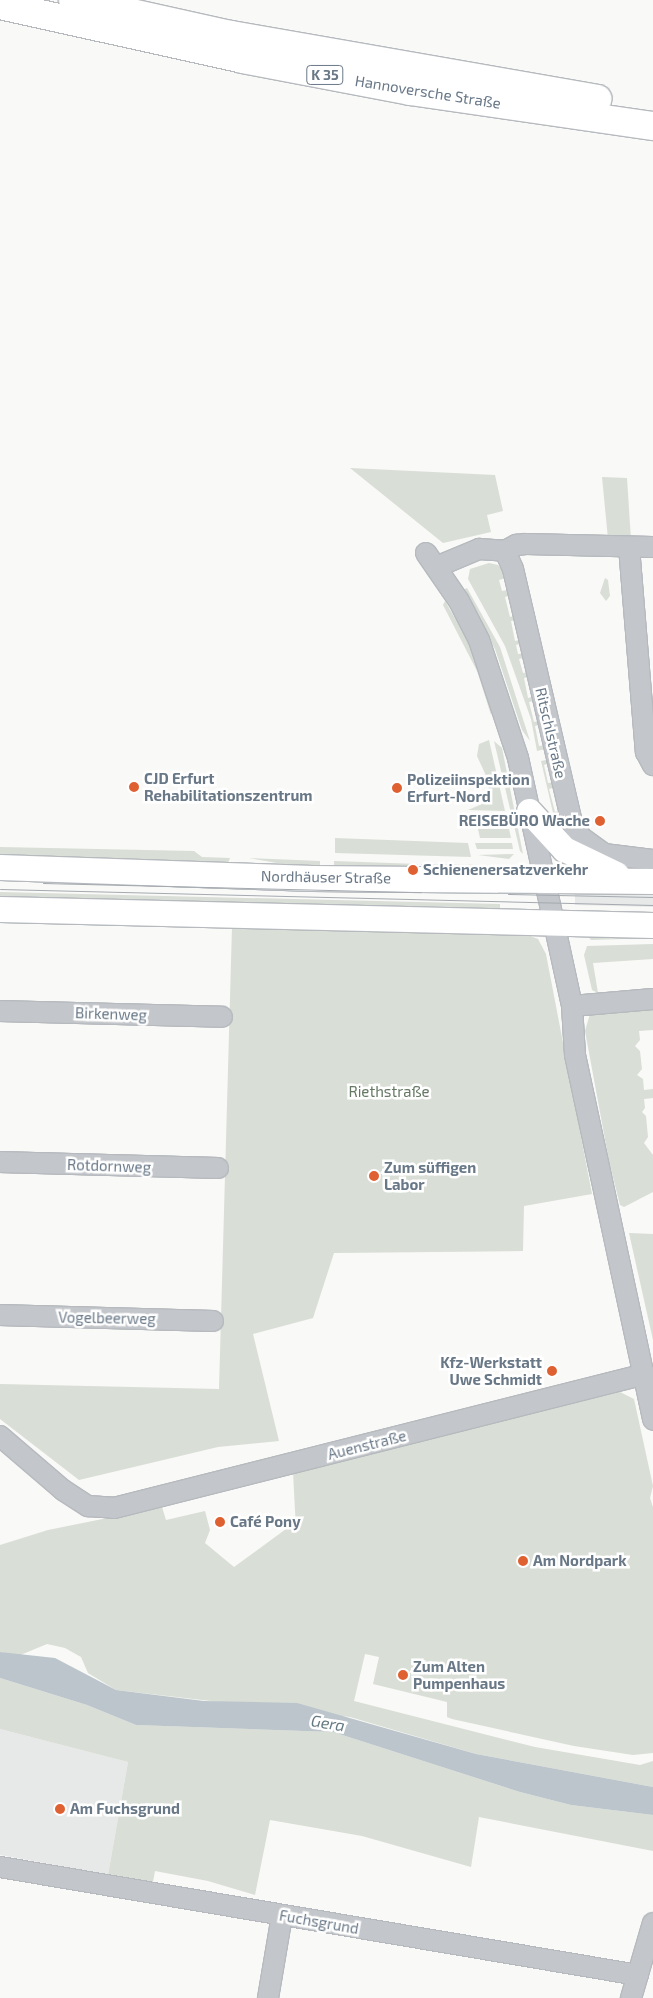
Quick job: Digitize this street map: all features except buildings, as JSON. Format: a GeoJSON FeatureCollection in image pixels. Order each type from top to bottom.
{"type":"FeatureCollection","features":[{"type":"Feature","properties":{"kind":"highway","name":"Hannoversche Straße"},"geometry":{"type":"LineString","coordinates":[[73,0],[231,35],[653,108]]}},
{"type":"Feature","properties":{"kind":"highway","name":"Hannoversche Straße"},"geometry":{"type":"LineString","coordinates":[[0,5],[243,59],[410,91],[653,126]]}},
{"type":"Feature","properties":{"kind":"main road"},"geometry":{"type":"LineString","coordinates":[[529,812],[556,841],[582,860],[612,873],[650,874]]}},
{"type":"Feature","properties":{"kind":"main road","name":"Nordhäuser Straße"},"geometry":{"type":"LineString","coordinates":[[0,867],[312,878],[543,879],[650,874]]}},
{"type":"Feature","properties":{"kind":"main road"},"geometry":{"type":"LineString","coordinates":[[0,909],[653,925]]}},
{"type":"Feature","properties":{"kind":"street"},"geometry":{"type":"LineString","coordinates":[[653,547],[526,544],[516,545],[505,551],[479,549],[431,560],[469,620],[489,665],[509,726],[572,1006],[575,1055],[645,1374],[653,1420]]}},
{"type":"Feature","properties":{"kind":"street"},"geometry":{"type":"LineString","coordinates":[[629,547],[646,752],[653,765]]}},
{"type":"Feature","properties":{"kind":"street","name":"Ritschlstraße"},"geometry":{"type":"LineString","coordinates":[[505,551],[513,569],[572,823],[581,838],[604,854],[650,874]]}},
{"type":"Feature","properties":{"kind":"street"},"geometry":{"type":"LineString","coordinates":[[572,1006],[653,999]]}},
{"type":"Feature","properties":{"kind":"street","name":"Birkenweg"},"geometry":{"type":"LineString","coordinates":[[0,1011],[222,1017]]}},
{"type":"Feature","properties":{"kind":"street","name":"Rotdornweg"},"geometry":{"type":"LineString","coordinates":[[0,1162],[218,1168]]}},
{"type":"Feature","properties":{"kind":"street","name":"Vogelbeerweg"},"geometry":{"type":"LineString","coordinates":[[0,1316],[213,1321]]}},
{"type":"Feature","properties":{"kind":"street","name":"Auenstraße"},"geometry":{"type":"LineString","coordinates":[[0,1436],[63,1490],[88,1506],[123,1505],[645,1374]]}},
{"type":"Feature","properties":{"kind":"street","name":"Fuchsgrund"},"geometry":{"type":"LineString","coordinates":[[0,1868],[638,1975]]}},
{"type":"Feature","properties":{"kind":"street"},"geometry":{"type":"LineString","coordinates":[[268,1998],[282,1915]]}},
{"type":"Feature","properties":{"kind":"street"},"geometry":{"type":"LineString","coordinates":[[631,1998],[653,1923]]}},
{"type":"Feature","properties":{"kind":"shaded area"},"geometry":{"type":"Polygon","coordinates":[[[575,893],[653,895],[653,907],[575,905],[575,893]]]}},
{"type":"Feature","properties":{"kind":"shaded area","name":"Am Fuchsgrund"},"geometry":{"type":"Polygon","coordinates":[[[0,1729],[128,1762],[108,1875],[0,1855],[0,1729]]]}},
{"type":"Feature","properties":{"kind":"green space"},"geometry":{"type":"Polygon","coordinates":[[[350,468],[495,475],[503,511],[487,515],[491,532],[443,543],[350,468]]]}},
{"type":"Feature","properties":{"kind":"green space"},"geometry":{"type":"Polygon","coordinates":[[[602,477],[627,478],[631,540],[608,539],[602,477]]]}},
{"type":"Feature","properties":{"kind":"green space"},"geometry":{"type":"Polygon","coordinates":[[[489,563],[498,565],[509,577],[499,580],[502,591],[512,589],[513,595],[505,597],[510,617],[518,615],[519,619],[511,621],[515,641],[524,639],[525,643],[516,645],[518,654],[527,653],[528,656],[519,659],[523,673],[531,672],[532,676],[524,678],[528,698],[537,696],[538,700],[529,702],[534,722],[542,720],[543,724],[535,726],[539,746],[548,745],[549,748],[537,751],[531,719],[505,646],[468,579],[470,569],[489,563]]]}},
{"type":"Feature","properties":{"kind":"green space"},"geometry":{"type":"Polygon","coordinates":[[[605,578],[608,580],[610,596],[606,601],[600,593],[605,578]]]}},
{"type":"Feature","properties":{"kind":"green space"},"geometry":{"type":"Polygon","coordinates":[[[467,588],[500,647],[530,741],[522,730],[495,649],[463,590],[467,588]]]}},
{"type":"Feature","properties":{"kind":"green space"},"geometry":{"type":"Polygon","coordinates":[[[445,601],[471,646],[493,702],[491,715],[477,671],[443,605],[445,601]]]}},
{"type":"Feature","properties":{"kind":"green space"},"geometry":{"type":"Polygon","coordinates":[[[489,740],[505,811],[468,810],[482,804],[489,792],[488,780],[477,756],[479,744],[489,740]]]}},
{"type":"Feature","properties":{"kind":"green space"},"geometry":{"type":"Polygon","coordinates":[[[494,741],[502,748],[523,854],[520,851],[494,741]]]}},
{"type":"Feature","properties":{"kind":"green space"},"geometry":{"type":"Polygon","coordinates":[[[551,759],[552,762],[544,765],[548,783],[557,782],[558,786],[549,789],[555,812],[563,810],[564,814],[554,817],[541,761],[551,759]]]}},
{"type":"Feature","properties":{"kind":"green space"},"geometry":{"type":"Polygon","coordinates":[[[476,818],[507,819],[508,824],[477,824],[476,818]]]}},
{"type":"Feature","properties":{"kind":"green space"},"geometry":{"type":"Polygon","coordinates":[[[478,829],[509,829],[511,838],[480,838],[478,829]]]}},
{"type":"Feature","properties":{"kind":"green space"},"geometry":{"type":"Polygon","coordinates":[[[335,838],[468,843],[471,857],[335,853],[335,838]]]}},
{"type":"Feature","properties":{"kind":"green space"},"geometry":{"type":"Polygon","coordinates":[[[475,843],[512,843],[513,849],[477,849],[475,843]]]}},
{"type":"Feature","properties":{"kind":"green space"},"geometry":{"type":"Polygon","coordinates":[[[0,847],[194,851],[202,857],[230,858],[228,863],[0,857],[0,847]]]}},
{"type":"Feature","properties":{"kind":"green space"},"geometry":{"type":"Polygon","coordinates":[[[514,854],[509,859],[478,855],[514,854]]]}},
{"type":"Feature","properties":{"kind":"green space"},"geometry":{"type":"Polygon","coordinates":[[[249,858],[320,861],[320,867],[300,867],[249,858]]]}},
{"type":"Feature","properties":{"kind":"green space"},"geometry":{"type":"Polygon","coordinates":[[[334,861],[418,864],[417,868],[334,867],[334,861]]]}},
{"type":"Feature","properties":{"kind":"green space"},"geometry":{"type":"Polygon","coordinates":[[[421,864],[491,865],[499,870],[421,869],[421,864]]]}},
{"type":"Feature","properties":{"kind":"green space"},"geometry":{"type":"Polygon","coordinates":[[[0,892],[500,904],[500,909],[427,906],[374,910],[0,902],[0,892]]]}},
{"type":"Feature","properties":{"kind":"green space","name":"Riethstraße"},"geometry":{"type":"Polygon","coordinates":[[[232,927],[525,934],[538,939],[546,954],[592,1194],[524,1206],[523,1251],[334,1253],[313,1318],[253,1334],[279,1441],[218,1447],[79,1480],[0,1419],[0,1384],[219,1389],[232,927]]]}},
{"type":"Feature","properties":{"kind":"green space"},"geometry":{"type":"Polygon","coordinates":[[[586,934],[651,935],[651,938],[591,940],[586,934]]]}},
{"type":"Feature","properties":{"kind":"green space"},"geometry":{"type":"Polygon","coordinates":[[[653,944],[653,959],[593,963],[598,993],[592,990],[584,955],[587,946],[653,944]]]}},
{"type":"Feature","properties":{"kind":"green space"},"geometry":{"type":"Polygon","coordinates":[[[653,1008],[653,1030],[639,1031],[640,1040],[635,1046],[640,1051],[642,1069],[637,1075],[643,1079],[644,1090],[653,1089],[653,1098],[644,1099],[645,1108],[642,1112],[646,1116],[648,1137],[644,1143],[653,1155],[653,1192],[624,1207],[620,1205],[609,1161],[585,1031],[590,1014],[653,1008]]]}},
{"type":"Feature","properties":{"kind":"green space"},"geometry":{"type":"Polygon","coordinates":[[[629,1233],[653,1234],[653,1340],[629,1233]]]}},
{"type":"Feature","properties":{"kind":"green space"},"geometry":{"type":"Polygon","coordinates":[[[620,1392],[634,1399],[653,1486],[650,1498],[653,1507],[653,1753],[633,1755],[574,1746],[452,1719],[447,1717],[447,1702],[373,1684],[379,1657],[365,1654],[354,1701],[535,1747],[640,1765],[653,1761],[653,1787],[476,1754],[350,1717],[116,1690],[88,1673],[81,1657],[65,1648],[47,1644],[18,1656],[0,1652],[0,1545],[48,1530],[162,1507],[166,1520],[205,1511],[210,1530],[205,1543],[234,1567],[286,1529],[296,1529],[293,1472],[620,1392]]]}},
{"type":"Feature","properties":{"kind":"green space"},"geometry":{"type":"Polygon","coordinates":[[[0,1678],[87,1705],[136,1725],[333,1732],[520,1792],[571,1805],[653,1815],[653,1851],[479,1817],[471,1867],[362,1836],[270,1820],[255,1895],[208,1881],[155,1871],[153,1882],[108,1875],[128,1762],[0,1729],[0,1678]]]}},
{"type":"Feature","properties":{"kind":"water","name":"Gera"},"geometry":{"type":"Polygon","coordinates":[[[0,1652],[55,1658],[116,1690],[204,1701],[297,1703],[476,1754],[653,1787],[653,1815],[571,1805],[520,1792],[333,1732],[136,1725],[87,1705],[0,1678],[0,1652]]]}},
{"type":"Feature","properties":{"kind":"tram line"},"geometry":{"type":"LineString","coordinates":[[43,883],[421,892]]}},
{"type":"Feature","properties":{"kind":"tram line"},"geometry":{"type":"LineString","coordinates":[[0,889],[653,905]]}},
{"type":"Feature","properties":{"kind":"tram line"},"geometry":{"type":"LineString","coordinates":[[508,894],[653,897]]}},
{"type":"Feature","properties":{"kind":"place","name":"CJD Erfurt Rehabilitationszentrum"},"geometry":{"type":"Point","coordinates":[134,787]}},
{"type":"Feature","properties":{"kind":"place","name":"Polizeiinspektion Erfurt-Nord"},"geometry":{"type":"Point","coordinates":[397,788]}},
{"type":"Feature","properties":{"kind":"place","name":"REISEBÜRO Wache"},"geometry":{"type":"Point","coordinates":[600,821]}},
{"type":"Feature","properties":{"kind":"place","name":"Schienenersatzverkehr"},"geometry":{"type":"Point","coordinates":[413,870]}},
{"type":"Feature","properties":{"kind":"place","name":"Zum süffigen Labor"},"geometry":{"type":"Point","coordinates":[374,1176]}},
{"type":"Feature","properties":{"kind":"place","name":"Kfz-Werkstatt Uwe Schmidt"},"geometry":{"type":"Point","coordinates":[552,1371]}},
{"type":"Feature","properties":{"kind":"place","name":"Café Pony"},"geometry":{"type":"Point","coordinates":[220,1522]}},
{"type":"Feature","properties":{"kind":"place","name":"Am Nordpark"},"geometry":{"type":"Point","coordinates":[523,1561]}},
{"type":"Feature","properties":{"kind":"place","name":"Zum Alten Pumpenhaus"},"geometry":{"type":"Point","coordinates":[403,1675]}},
{"type":"Feature","properties":{"kind":"place","name":"Am Fuchsgrund"},"geometry":{"type":"Point","coordinates":[60,1809]}}]}
